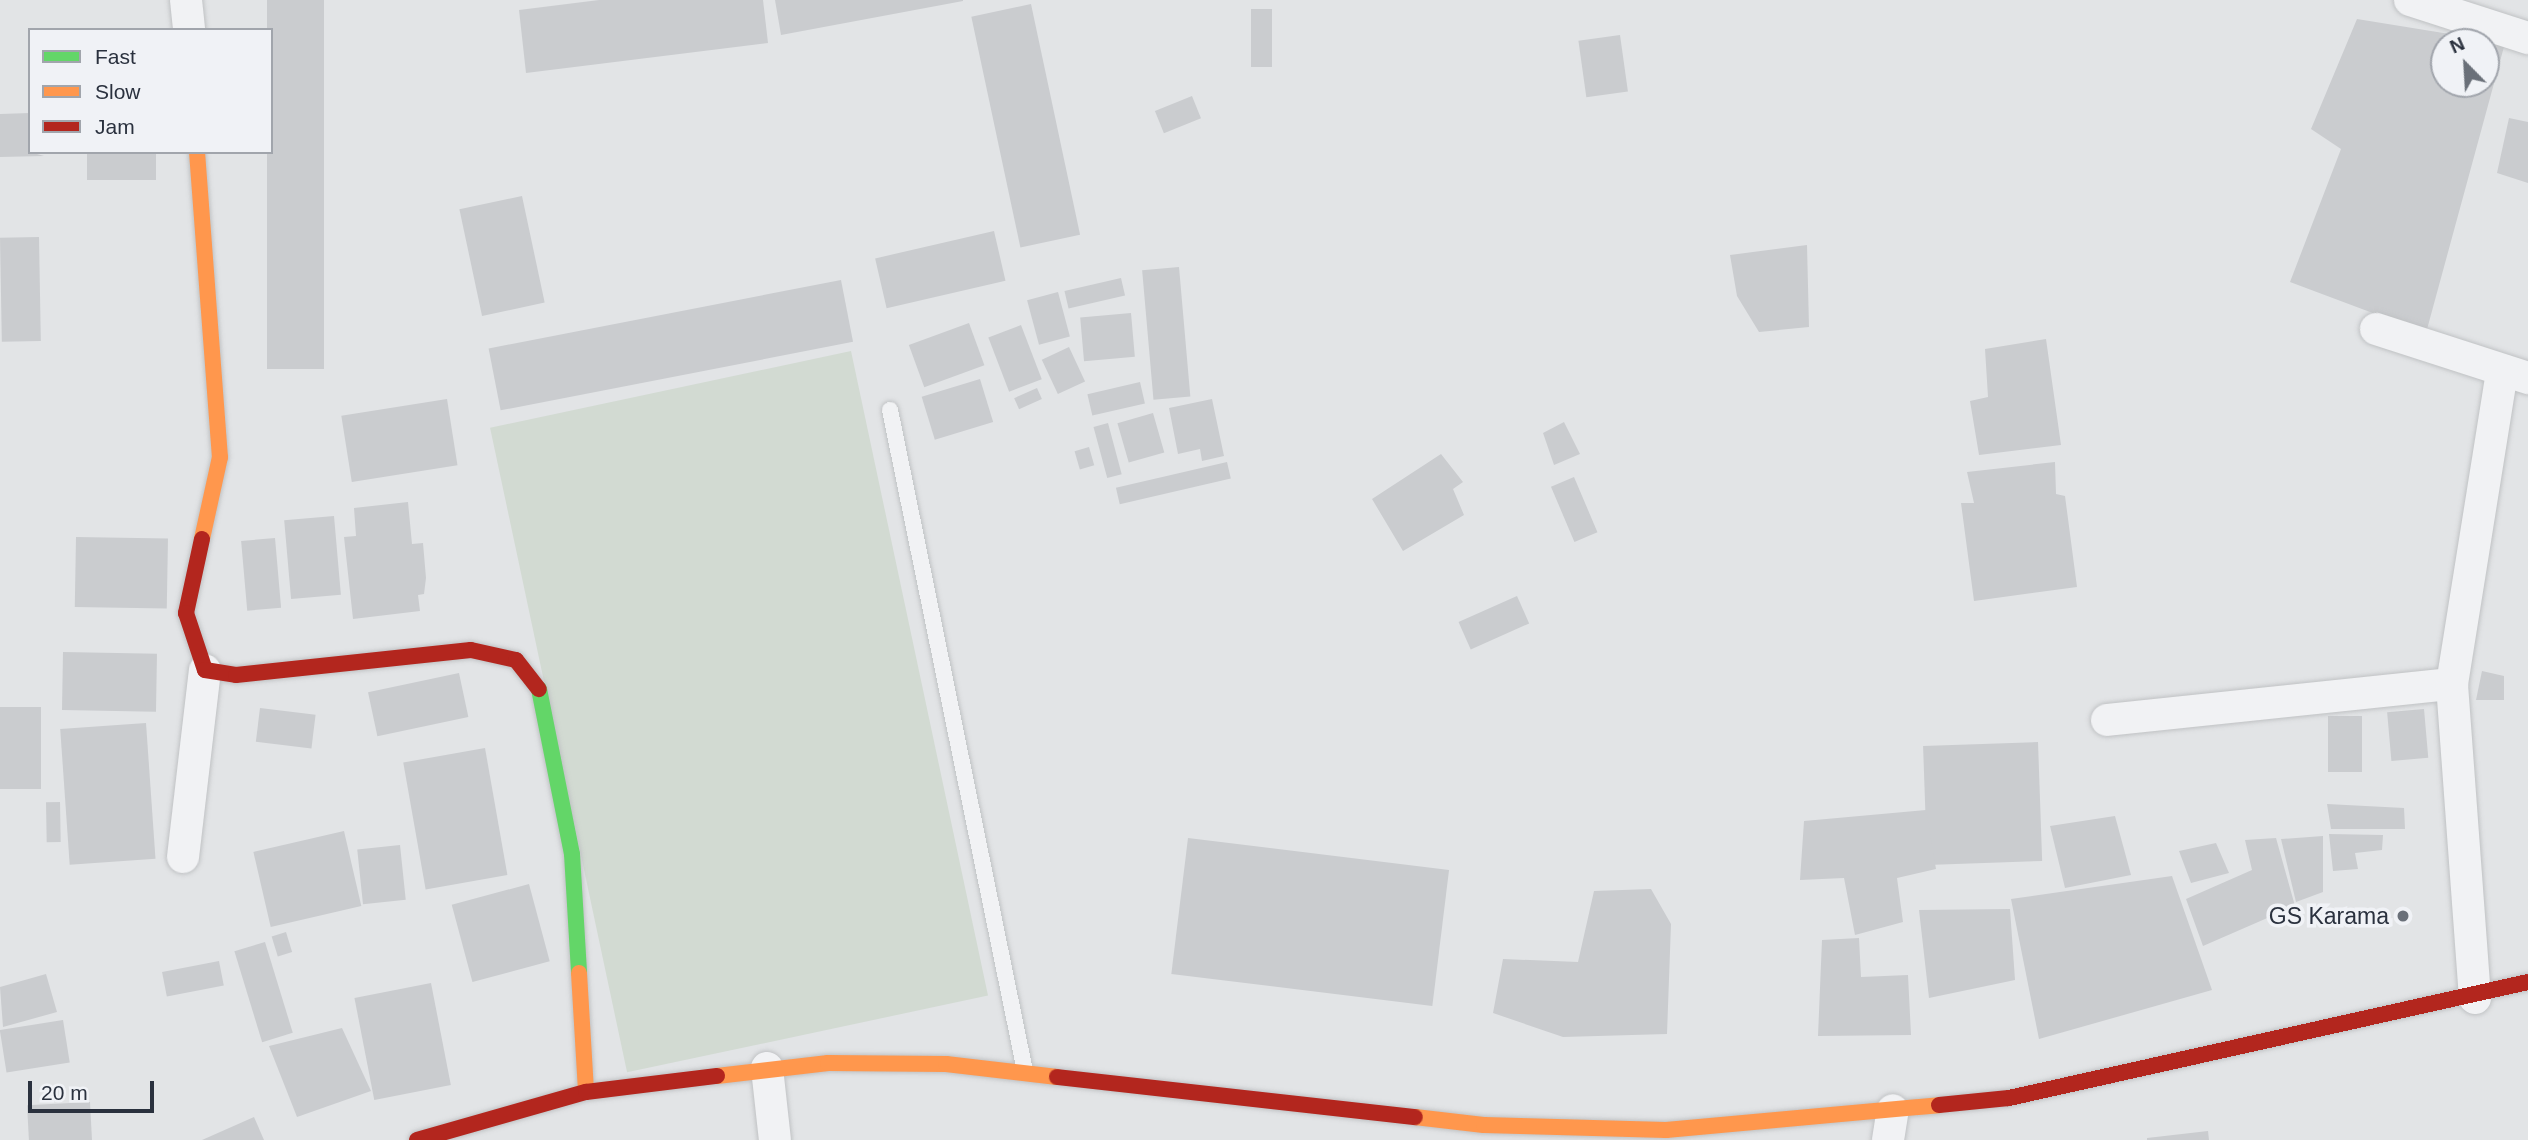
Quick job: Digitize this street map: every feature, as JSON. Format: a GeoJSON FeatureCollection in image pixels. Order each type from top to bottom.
{"type":"FeatureCollection","features":[{"type":"Feature","properties":{"kind":"main road"},"geometry":{"type":"LineString","coordinates":[[197,154],[220,457],[186,612],[192,643],[205,670],[236,675],[471,650],[516,660],[542,694],[572,854],[586,1092]]}},
{"type":"Feature","properties":{"kind":"main road"},"geometry":{"type":"LineString","coordinates":[[417,1140],[586,1092],[767,1068],[946,1063],[1352,1114],[1571,1129],[1666,1130],[1890,1125],[2475,999],[2528,982]]}},
{"type":"Feature","properties":{"kind":"street"},"geometry":{"type":"LineString","coordinates":[[187,0],[188,28]]}},
{"type":"Feature","properties":{"kind":"street"},"geometry":{"type":"LineString","coordinates":[[2410,0],[2528,38]]}},
{"type":"Feature","properties":{"kind":"street"},"geometry":{"type":"LineString","coordinates":[[2376,329],[2515,374],[2452,684],[2475,999]]}},
{"type":"Feature","properties":{"kind":"street"},"geometry":{"type":"LineString","coordinates":[[183,857],[205,670]]}},
{"type":"Feature","properties":{"kind":"street"},"geometry":{"type":"LineString","coordinates":[[2107,720],[2452,684]]}},
{"type":"Feature","properties":{"kind":"street"},"geometry":{"type":"LineString","coordinates":[[767,1068],[775,1140]]}},
{"type":"Feature","properties":{"kind":"lane"},"geometry":{"type":"LineString","coordinates":[[890,410],[1025,1074]]}},
{"type":"Feature","properties":{"kind":"shaded area"},"geometry":{"type":"Polygon","coordinates":[[[851,351],[988,996],[627,1072],[490,428],[851,351]]]}},
{"type":"Feature","properties":{"kind":"building"},"geometry":{"type":"Polygon","coordinates":[[[267,0],[324,0],[324,369],[267,369],[267,154],[273,154],[273,28],[267,28],[267,0]]]}},
{"type":"Feature","properties":{"kind":"building"},"geometry":{"type":"Polygon","coordinates":[[[599,0],[763,0],[768,43],[526,73],[519,10],[599,0]]]}},
{"type":"Feature","properties":{"kind":"building"},"geometry":{"type":"Polygon","coordinates":[[[775,0],[963,0],[963,1],[781,35],[775,0]]]}},
{"type":"Feature","properties":{"kind":"building"},"geometry":{"type":"Polygon","coordinates":[[[1031,4],[1080,235],[1020,248],[971,17],[1031,4]]]}},
{"type":"Feature","properties":{"kind":"building"},"geometry":{"type":"Polygon","coordinates":[[[1251,9],[1272,9],[1272,67],[1251,67],[1251,9]]]}},
{"type":"Feature","properties":{"kind":"building"},"geometry":{"type":"Polygon","coordinates":[[[2357,19],[2430,31],[2430,98],[2490,98],[2426,333],[2290,282],[2341,149],[2311,129],[2357,19]]]}},
{"type":"Feature","properties":{"kind":"building"},"geometry":{"type":"Polygon","coordinates":[[[1620,35],[1628,91],[1586,97],[1578,41],[1620,35]]]}},
{"type":"Feature","properties":{"kind":"building"},"geometry":{"type":"Polygon","coordinates":[[[2500,42],[2505,43],[2500,61],[2500,42]]]}},
{"type":"Feature","properties":{"kind":"building"},"geometry":{"type":"Polygon","coordinates":[[[1192,96],[1201,118],[1164,133],[1155,111],[1192,96]]]}},
{"type":"Feature","properties":{"kind":"building"},"geometry":{"type":"Polygon","coordinates":[[[28,113],[28,154],[44,156],[0,157],[0,114],[28,113]]]}},
{"type":"Feature","properties":{"kind":"building"},"geometry":{"type":"Polygon","coordinates":[[[2509,118],[2528,122],[2528,183],[2497,173],[2509,118]]]}},
{"type":"Feature","properties":{"kind":"building"},"geometry":{"type":"Polygon","coordinates":[[[87,154],[156,154],[156,180],[87,180],[87,154]]]}},
{"type":"Feature","properties":{"kind":"building"},"geometry":{"type":"Polygon","coordinates":[[[522,196],[545,303],[482,316],[459,209],[522,196]]]}},
{"type":"Feature","properties":{"kind":"building"},"geometry":{"type":"Polygon","coordinates":[[[994,231],[1005,281],[887,308],[875,258],[994,231]]]}},
{"type":"Feature","properties":{"kind":"building"},"geometry":{"type":"Polygon","coordinates":[[[39,237],[41,341],[2,342],[0,238],[39,237]]]}},
{"type":"Feature","properties":{"kind":"building"},"geometry":{"type":"Polygon","coordinates":[[[1807,245],[1809,327],[1759,332],[1737,296],[1730,255],[1807,245]]]}},
{"type":"Feature","properties":{"kind":"building"},"geometry":{"type":"Polygon","coordinates":[[[1179,267],[1190,397],[1153,400],[1142,270],[1179,267]]]}},
{"type":"Feature","properties":{"kind":"building"},"geometry":{"type":"Polygon","coordinates":[[[1121,278],[1125,296],[1069,309],[1064,291],[1121,278]]]}},
{"type":"Feature","properties":{"kind":"building"},"geometry":{"type":"Polygon","coordinates":[[[841,280],[853,342],[501,410],[489,349],[841,280]]]}},
{"type":"Feature","properties":{"kind":"building"},"geometry":{"type":"Polygon","coordinates":[[[1058,292],[1070,336],[1039,345],[1027,300],[1058,292]]]}},
{"type":"Feature","properties":{"kind":"building"},"geometry":{"type":"Polygon","coordinates":[[[1131,313],[1135,357],[1084,361],[1080,317],[1131,313]]]}},
{"type":"Feature","properties":{"kind":"building"},"geometry":{"type":"Polygon","coordinates":[[[969,323],[984,365],[924,387],[909,345],[969,323]]]}},
{"type":"Feature","properties":{"kind":"building"},"geometry":{"type":"Polygon","coordinates":[[[1021,325],[1042,379],[1009,392],[988,338],[1021,325]]]}},
{"type":"Feature","properties":{"kind":"building"},"geometry":{"type":"Polygon","coordinates":[[[2046,339],[2061,445],[1979,455],[1970,401],[1988,397],[1985,349],[2046,339]]]}},
{"type":"Feature","properties":{"kind":"building"},"geometry":{"type":"Polygon","coordinates":[[[1069,347],[1085,381],[1058,394],[1042,360],[1069,347]]]}},
{"type":"Feature","properties":{"kind":"building"},"geometry":{"type":"Polygon","coordinates":[[[980,379],[993,422],[935,440],[922,397],[980,379]]]}},
{"type":"Feature","properties":{"kind":"building"},"geometry":{"type":"Polygon","coordinates":[[[1140,382],[1145,403],[1092,416],[1087,394],[1140,382]]]}},
{"type":"Feature","properties":{"kind":"building"},"geometry":{"type":"Polygon","coordinates":[[[1037,388],[1042,399],[1019,409],[1014,398],[1037,388]]]}},
{"type":"Feature","properties":{"kind":"building"},"geometry":{"type":"Polygon","coordinates":[[[447,399],[457,465],[352,482],[341,416],[447,399]]]}},
{"type":"Feature","properties":{"kind":"building"},"geometry":{"type":"Polygon","coordinates":[[[1212,399],[1224,456],[1202,461],[1200,449],[1178,454],[1169,408],[1212,399]]]}},
{"type":"Feature","properties":{"kind":"building"},"geometry":{"type":"Polygon","coordinates":[[[1153,413],[1164,452],[1129,463],[1117,423],[1153,413]]]}},
{"type":"Feature","properties":{"kind":"building"},"geometry":{"type":"Polygon","coordinates":[[[1564,422],[1580,454],[1554,465],[1543,433],[1564,422]]]}},
{"type":"Feature","properties":{"kind":"building"},"geometry":{"type":"Polygon","coordinates":[[[1108,423],[1122,474],[1107,478],[1094,427],[1108,423]]]}},
{"type":"Feature","properties":{"kind":"building"},"geometry":{"type":"Polygon","coordinates":[[[1089,447],[1094,465],[1080,469],[1075,451],[1089,447]]]}},
{"type":"Feature","properties":{"kind":"building"},"geometry":{"type":"Polygon","coordinates":[[[1441,454],[1463,482],[1453,489],[1464,515],[1403,551],[1372,499],[1441,454]]]}},
{"type":"Feature","properties":{"kind":"building"},"geometry":{"type":"Polygon","coordinates":[[[1227,462],[1231,479],[1120,504],[1116,488],[1227,462]]]}},
{"type":"Feature","properties":{"kind":"building"},"geometry":{"type":"Polygon","coordinates":[[[2055,462],[2056,494],[2065,496],[2077,587],[1974,601],[1961,503],[1974,503],[1967,472],[2055,462]]]}},
{"type":"Feature","properties":{"kind":"building"},"geometry":{"type":"Polygon","coordinates":[[[1574,477],[1597,532],[1574,542],[1551,487],[1574,477]]]}},
{"type":"Feature","properties":{"kind":"building"},"geometry":{"type":"Polygon","coordinates":[[[408,502],[412,544],[423,543],[426,578],[424,594],[418,595],[420,611],[353,619],[344,537],[356,536],[354,508],[408,502]]]}},
{"type":"Feature","properties":{"kind":"building"},"geometry":{"type":"Polygon","coordinates":[[[334,516],[341,595],[291,599],[284,520],[334,516]]]}},
{"type":"Feature","properties":{"kind":"building"},"geometry":{"type":"Polygon","coordinates":[[[76,537],[168,539],[167,609],[75,607],[76,537]]]}},
{"type":"Feature","properties":{"kind":"building"},"geometry":{"type":"Polygon","coordinates":[[[275,538],[281,608],[247,611],[241,541],[275,538]]]}},
{"type":"Feature","properties":{"kind":"building"},"geometry":{"type":"Polygon","coordinates":[[[1517,596],[1529,623],[1471,649],[1459,622],[1517,596]]]}},
{"type":"Feature","properties":{"kind":"building"},"geometry":{"type":"Polygon","coordinates":[[[63,652],[157,654],[156,712],[62,710],[63,652]]]}},
{"type":"Feature","properties":{"kind":"building"},"geometry":{"type":"Polygon","coordinates":[[[2482,671],[2504,676],[2504,700],[2476,700],[2482,671]]]}},
{"type":"Feature","properties":{"kind":"building"},"geometry":{"type":"Polygon","coordinates":[[[459,673],[468,717],[377,736],[368,692],[459,673]]]}},
{"type":"Feature","properties":{"kind":"building"},"geometry":{"type":"Polygon","coordinates":[[[0,707],[41,707],[41,789],[0,789],[0,707]]]}},
{"type":"Feature","properties":{"kind":"building"},"geometry":{"type":"Polygon","coordinates":[[[260,708],[316,715],[311,749],[256,742],[260,708]]]}},
{"type":"Feature","properties":{"kind":"building"},"geometry":{"type":"Polygon","coordinates":[[[2424,709],[2428,758],[2391,761],[2387,712],[2424,709]]]}},
{"type":"Feature","properties":{"kind":"building"},"geometry":{"type":"Polygon","coordinates":[[[2328,716],[2362,716],[2362,772],[2328,772],[2328,716]]]}},
{"type":"Feature","properties":{"kind":"building"},"geometry":{"type":"Polygon","coordinates":[[[146,723],[155,859],[70,865],[60,729],[146,723]]]}},
{"type":"Feature","properties":{"kind":"building"},"geometry":{"type":"Polygon","coordinates":[[[2038,742],[2042,861],[1927,865],[1923,746],[2038,742]]]}},
{"type":"Feature","properties":{"kind":"building"},"geometry":{"type":"Polygon","coordinates":[[[485,748],[507,875],[426,889],[403,762],[485,748]]]}},
{"type":"Feature","properties":{"kind":"building"},"geometry":{"type":"Polygon","coordinates":[[[46,802],[60,802],[61,842],[47,842],[46,802]]]}},
{"type":"Feature","properties":{"kind":"building"},"geometry":{"type":"Polygon","coordinates":[[[2327,804],[2404,808],[2405,829],[2331,829],[2327,804]]]}},
{"type":"Feature","properties":{"kind":"building"},"geometry":{"type":"Polygon","coordinates":[[[1926,810],[1936,869],[1897,878],[1903,922],[1855,935],[1844,878],[1800,880],[1804,821],[1926,810]]]}},
{"type":"Feature","properties":{"kind":"building"},"geometry":{"type":"Polygon","coordinates":[[[2115,816],[2131,875],[2065,888],[2050,826],[2115,816]]]}},
{"type":"Feature","properties":{"kind":"building"},"geometry":{"type":"Polygon","coordinates":[[[344,831],[361,906],[271,927],[253,852],[344,831]]]}},
{"type":"Feature","properties":{"kind":"building"},"geometry":{"type":"Polygon","coordinates":[[[2329,834],[2383,835],[2382,850],[2355,853],[2358,869],[2333,871],[2329,834]]]}},
{"type":"Feature","properties":{"kind":"building"},"geometry":{"type":"Polygon","coordinates":[[[2323,836],[2323,892],[2296,902],[2281,839],[2323,836]]]}},
{"type":"Feature","properties":{"kind":"building"},"geometry":{"type":"Polygon","coordinates":[[[1188,838],[1449,870],[1432,1006],[1171,974],[1188,838]]]}},
{"type":"Feature","properties":{"kind":"building"},"geometry":{"type":"Polygon","coordinates":[[[2276,838],[2295,906],[2203,946],[2186,899],[2252,870],[2245,840],[2276,838]]]}},
{"type":"Feature","properties":{"kind":"building"},"geometry":{"type":"Polygon","coordinates":[[[2216,843],[2229,873],[2191,883],[2179,851],[2216,843]]]}},
{"type":"Feature","properties":{"kind":"building"},"geometry":{"type":"Polygon","coordinates":[[[400,845],[406,900],[363,904],[357,849],[400,845]]]}},
{"type":"Feature","properties":{"kind":"building"},"geometry":{"type":"Polygon","coordinates":[[[2172,876],[2212,990],[2039,1039],[2011,899],[2172,876]]]}},
{"type":"Feature","properties":{"kind":"building"},"geometry":{"type":"Polygon","coordinates":[[[529,884],[550,961],[472,982],[452,905],[529,884]]]}},
{"type":"Feature","properties":{"kind":"building"},"geometry":{"type":"Polygon","coordinates":[[[1651,889],[1671,924],[1667,1034],[1563,1037],[1493,1013],[1503,959],[1578,962],[1594,891],[1651,889]]]}},
{"type":"Feature","properties":{"kind":"building"},"geometry":{"type":"Polygon","coordinates":[[[2010,909],[2015,980],[1929,998],[1919,910],[2010,909]]]}},
{"type":"Feature","properties":{"kind":"building"},"geometry":{"type":"Polygon","coordinates":[[[286,932],[292,952],[278,956],[272,936],[286,932]]]}},
{"type":"Feature","properties":{"kind":"building"},"geometry":{"type":"Polygon","coordinates":[[[1859,938],[1861,977],[1908,975],[1911,1035],[1818,1036],[1822,940],[1859,938]]]}},
{"type":"Feature","properties":{"kind":"building"},"geometry":{"type":"Polygon","coordinates":[[[265,942],[293,1033],[262,1042],[234,951],[265,942]]]}},
{"type":"Feature","properties":{"kind":"building"},"geometry":{"type":"Polygon","coordinates":[[[219,961],[224,986],[167,997],[162,972],[219,961]]]}},
{"type":"Feature","properties":{"kind":"building"},"geometry":{"type":"Polygon","coordinates":[[[46,974],[57,1012],[3,1027],[0,987],[46,974]]]}},
{"type":"Feature","properties":{"kind":"building"},"geometry":{"type":"Polygon","coordinates":[[[431,983],[451,1085],[374,1100],[354,998],[431,983]]]}},
{"type":"Feature","properties":{"kind":"building"},"geometry":{"type":"Polygon","coordinates":[[[63,1020],[70,1062],[7,1072],[0,1030],[63,1020]]]}},
{"type":"Feature","properties":{"kind":"building"},"geometry":{"type":"Polygon","coordinates":[[[342,1028],[371,1091],[297,1117],[269,1046],[342,1028]]]}},
{"type":"Feature","properties":{"kind":"building"},"geometry":{"type":"Polygon","coordinates":[[[90,1102],[92,1140],[29,1140],[27,1105],[90,1102]]]}},
{"type":"Feature","properties":{"kind":"building"},"geometry":{"type":"Polygon","coordinates":[[[254,1117],[264,1140],[202,1140],[254,1117]]]}},
{"type":"Feature","properties":{"kind":"building"},"geometry":{"type":"Polygon","coordinates":[[[2208,1131],[2209,1140],[2147,1140],[2147,1138],[2208,1131]]]}},
{"type":"Feature","properties":{"kind":"traffic: fast"},"geometry":{"type":"LineString","coordinates":[[539,689],[572,854],[579,973]]}},
{"type":"Feature","properties":{"kind":"traffic: slow"},"geometry":{"type":"LineString","coordinates":[[197,154],[220,457],[202,539]]}},
{"type":"Feature","properties":{"kind":"traffic: slow"},"geometry":{"type":"LineString","coordinates":[[579,973],[586,1092]]}},
{"type":"Feature","properties":{"kind":"traffic: slow"},"geometry":{"type":"LineString","coordinates":[[717,1076],[828,1063],[946,1064],[1057,1077]]}},
{"type":"Feature","properties":{"kind":"traffic: slow"},"geometry":{"type":"LineString","coordinates":[[1415,1117],[1484,1125],[1666,1130],[1939,1105]]}},
{"type":"Feature","properties":{"kind":"traffic: jam"},"geometry":{"type":"LineString","coordinates":[[202,539],[186,613],[205,670],[236,675],[471,650],[516,660],[539,689]]}},
{"type":"Feature","properties":{"kind":"traffic: jam"},"geometry":{"type":"LineString","coordinates":[[1939,1105],[2009,1098],[2528,982]]}},
{"type":"Feature","properties":{"kind":"traffic: jam"},"geometry":{"type":"LineString","coordinates":[[417,1140],[586,1092],[717,1076]]}},
{"type":"Feature","properties":{"kind":"traffic: jam"},"geometry":{"type":"LineString","coordinates":[[1057,1077],[1415,1117]]}},
{"type":"Feature","properties":{"kind":"place","name":"GS Karama"},"geometry":{"type":"Point","coordinates":[2403,916]}}]}
